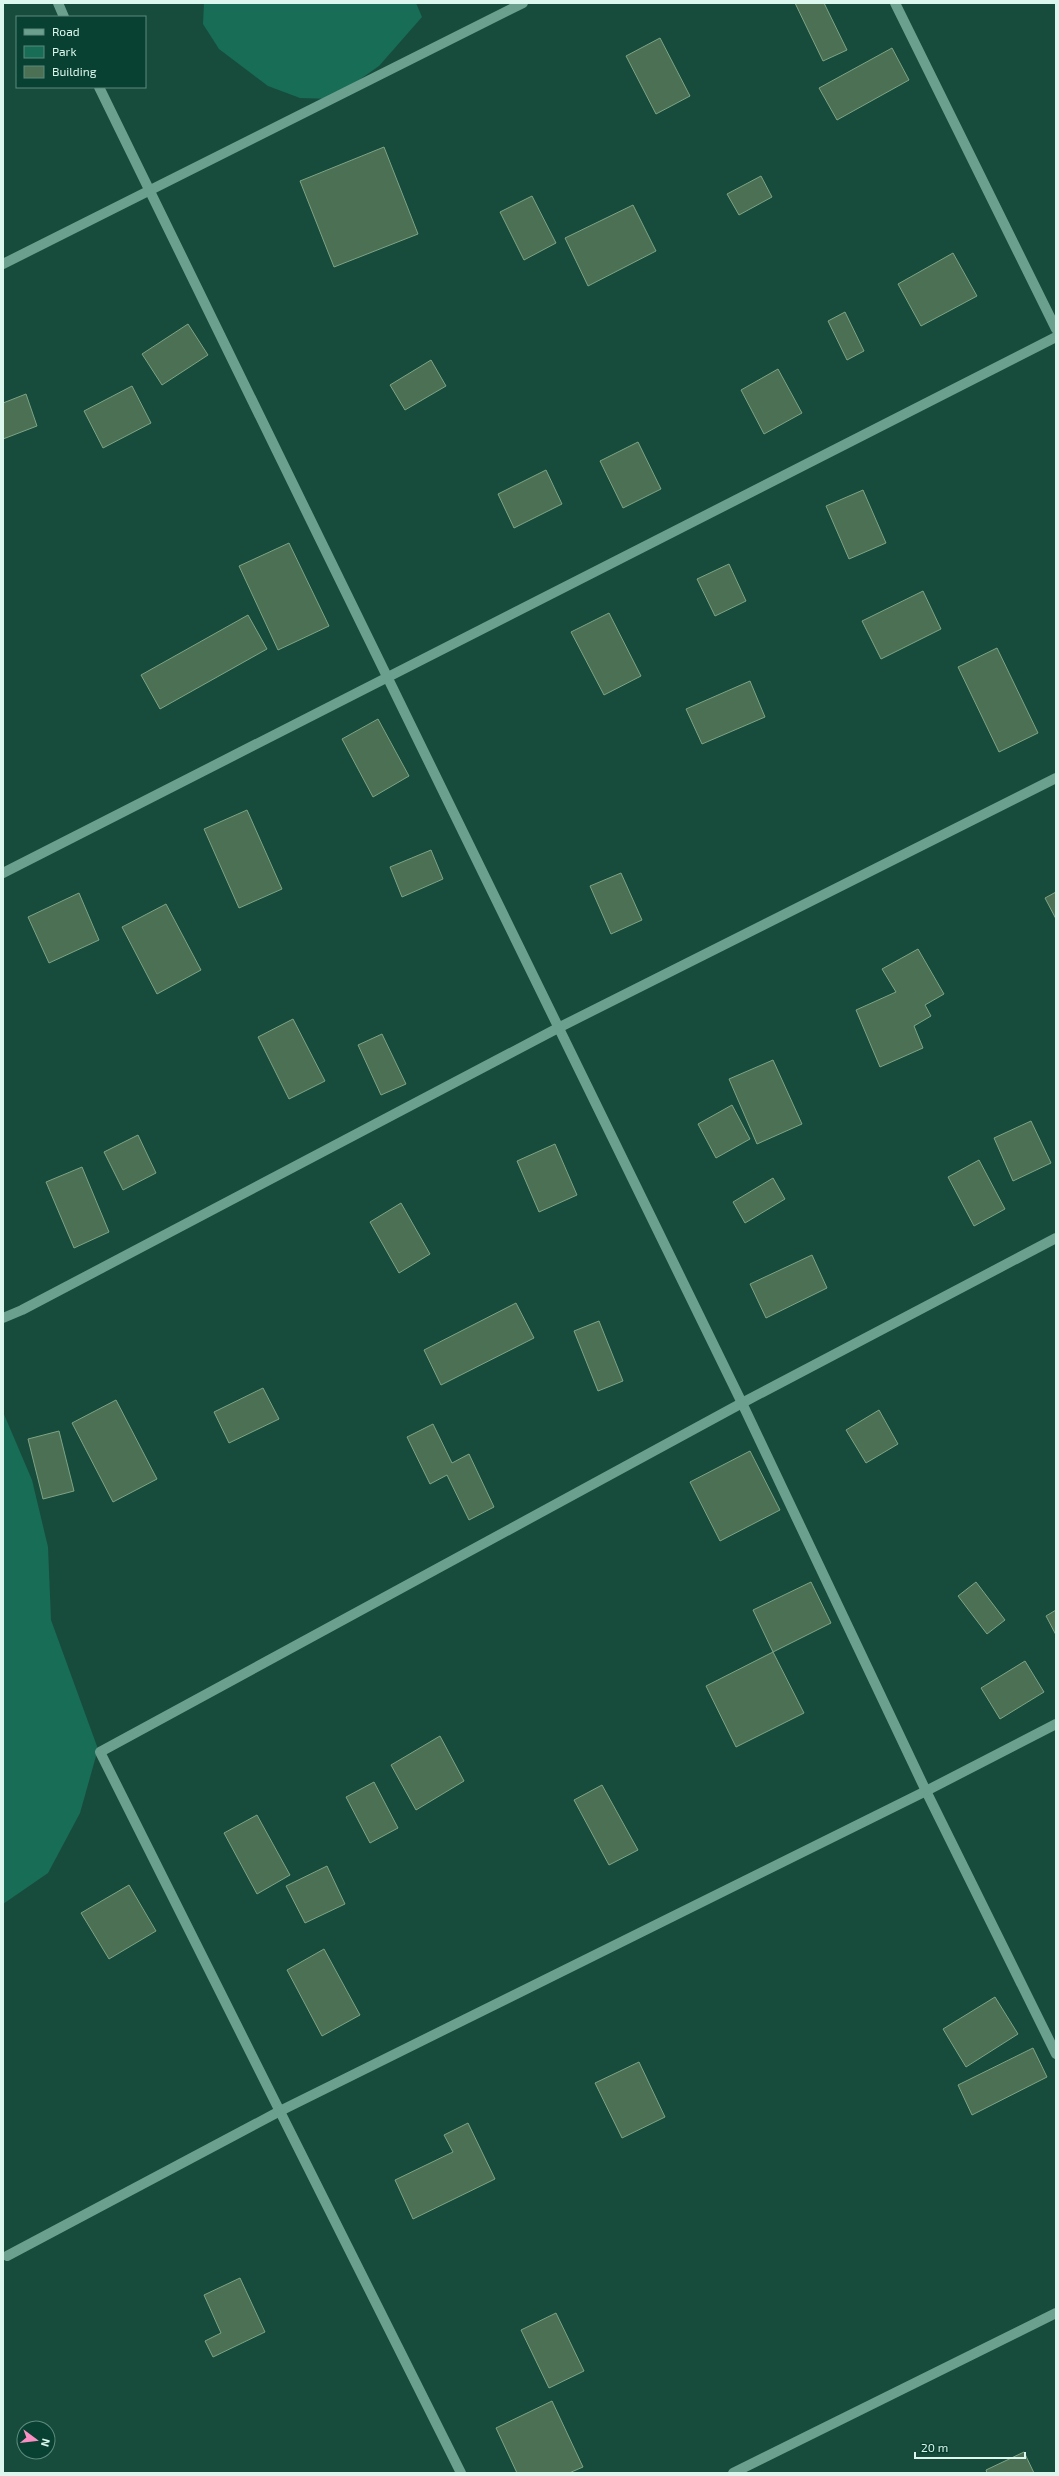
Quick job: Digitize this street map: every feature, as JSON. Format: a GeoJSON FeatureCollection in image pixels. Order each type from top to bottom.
{"type":"FeatureCollection","features":[{"type":"Feature","properties":{"kind":"street"},"geometry":{"type":"LineString","coordinates":[[58,3],[64,16]]}},
{"type":"Feature","properties":{"kind":"street"},"geometry":{"type":"LineString","coordinates":[[3,264],[523,3]]}},
{"type":"Feature","properties":{"kind":"street"},"geometry":{"type":"LineString","coordinates":[[894,3],[1056,329]]}},
{"type":"Feature","properties":{"kind":"street"},"geometry":{"type":"LineString","coordinates":[[99,88],[742,1403],[926,1791],[1056,2054]]}},
{"type":"Feature","properties":{"kind":"street"},"geometry":{"type":"LineString","coordinates":[[3,872],[1056,337]]}},
{"type":"Feature","properties":{"kind":"street"},"geometry":{"type":"LineString","coordinates":[[3,1318],[22,1310],[558,1028],[1056,778]]}},
{"type":"Feature","properties":{"kind":"street"},"geometry":{"type":"LineString","coordinates":[[462,2473],[100,1752],[742,1403],[1056,1238]]}},
{"type":"Feature","properties":{"kind":"street"},"geometry":{"type":"LineString","coordinates":[[7,2256],[280,2111],[926,1791],[1056,1724]]}},
{"type":"Feature","properties":{"kind":"street"},"geometry":{"type":"LineString","coordinates":[[733,2473],[1056,2312]]}},
{"type":"Feature","properties":{"kind":"green space"},"geometry":{"type":"Polygon","coordinates":[[[204,3],[416,3],[422,17],[379,66],[332,99],[300,98],[268,86],[219,49],[203,24],[204,3]]]}},
{"type":"Feature","properties":{"kind":"green space"},"geometry":{"type":"Polygon","coordinates":[[[3,1412],[32,1480],[48,1547],[51,1620],[98,1749],[80,1813],[48,1873],[3,1904],[3,1412]]]}},
{"type":"Feature","properties":{"kind":"building"},"geometry":{"type":"Polygon","coordinates":[[[795,3],[824,3],[847,50],[823,61],[795,3]]]}},
{"type":"Feature","properties":{"kind":"building"},"geometry":{"type":"Polygon","coordinates":[[[660,38],[690,96],[656,114],[626,56],[660,38]]]}},
{"type":"Feature","properties":{"kind":"building"},"geometry":{"type":"Polygon","coordinates":[[[892,48],[909,80],[837,120],[819,88],[892,48]]]}},
{"type":"Feature","properties":{"kind":"building"},"geometry":{"type":"Polygon","coordinates":[[[384,147],[418,234],[334,267],[300,181],[384,147]]]}},
{"type":"Feature","properties":{"kind":"building"},"geometry":{"type":"Polygon","coordinates":[[[761,176],[772,197],[739,215],[727,194],[761,176]]]}},
{"type":"Feature","properties":{"kind":"building"},"geometry":{"type":"Polygon","coordinates":[[[532,196],[556,243],[524,260],[500,212],[532,196]]]}},
{"type":"Feature","properties":{"kind":"building"},"geometry":{"type":"Polygon","coordinates":[[[633,205],[656,251],[588,286],[565,238],[633,205]]]}},
{"type":"Feature","properties":{"kind":"building"},"geometry":{"type":"Polygon","coordinates":[[[953,253],[977,296],[921,326],[898,284],[953,253]]]}},
{"type":"Feature","properties":{"kind":"building"},"geometry":{"type":"Polygon","coordinates":[[[845,312],[864,351],[847,360],[828,321],[845,312]]]}},
{"type":"Feature","properties":{"kind":"building"},"geometry":{"type":"Polygon","coordinates":[[[188,324],[208,355],[162,385],[142,354],[188,324]]]}},
{"type":"Feature","properties":{"kind":"building"},"geometry":{"type":"Polygon","coordinates":[[[431,360],[446,386],[405,410],[390,385],[431,360]]]}},
{"type":"Feature","properties":{"kind":"building"},"geometry":{"type":"Polygon","coordinates":[[[778,369],[802,413],[764,434],[741,390],[778,369]]]}},
{"type":"Feature","properties":{"kind":"building"},"geometry":{"type":"Polygon","coordinates":[[[132,386],[151,423],[103,448],[84,411],[132,386]]]}},
{"type":"Feature","properties":{"kind":"building"},"geometry":{"type":"Polygon","coordinates":[[[26,394],[37,426],[3,439],[3,403],[26,394]]]}},
{"type":"Feature","properties":{"kind":"building"},"geometry":{"type":"Polygon","coordinates":[[[638,442],[661,489],[623,508],[600,461],[638,442]]]}},
{"type":"Feature","properties":{"kind":"building"},"geometry":{"type":"Polygon","coordinates":[[[546,470],[562,504],[514,528],[498,494],[546,470]]]}},
{"type":"Feature","properties":{"kind":"building"},"geometry":{"type":"Polygon","coordinates":[[[863,490],[886,543],[849,559],[826,506],[863,490]]]}},
{"type":"Feature","properties":{"kind":"building"},"geometry":{"type":"Polygon","coordinates":[[[289,543],[329,626],[278,650],[239,566],[289,543]]]}},
{"type":"Feature","properties":{"kind":"building"},"geometry":{"type":"Polygon","coordinates":[[[729,564],[746,601],[715,616],[697,579],[729,564]]]}},
{"type":"Feature","properties":{"kind":"building"},"geometry":{"type":"Polygon","coordinates":[[[923,591],[941,629],[881,659],[862,621],[923,591]]]}},
{"type":"Feature","properties":{"kind":"building"},"geometry":{"type":"Polygon","coordinates":[[[609,613],[641,676],[604,695],[571,632],[609,613]]]}},
{"type":"Feature","properties":{"kind":"building"},"geometry":{"type":"Polygon","coordinates":[[[248,615],[267,649],[160,709],[141,675],[248,615]]]}},
{"type":"Feature","properties":{"kind":"building"},"geometry":{"type":"Polygon","coordinates":[[[997,648],[1038,733],[999,752],[958,667],[997,648]]]}},
{"type":"Feature","properties":{"kind":"building"},"geometry":{"type":"Polygon","coordinates":[[[750,681],[765,717],[702,744],[686,709],[750,681]]]}},
{"type":"Feature","properties":{"kind":"building"},"geometry":{"type":"Polygon","coordinates":[[[378,719],[409,776],[373,797],[342,739],[378,719]]]}},
{"type":"Feature","properties":{"kind":"building"},"geometry":{"type":"Polygon","coordinates":[[[247,810],[282,889],[239,908],[204,829],[247,810]]]}},
{"type":"Feature","properties":{"kind":"building"},"geometry":{"type":"Polygon","coordinates":[[[431,850],[443,879],[402,897],[390,867],[431,850]]]}},
{"type":"Feature","properties":{"kind":"building"},"geometry":{"type":"Polygon","coordinates":[[[621,873],[642,920],[611,934],[590,886],[621,873]]]}},
{"type":"Feature","properties":{"kind":"building"},"geometry":{"type":"Polygon","coordinates":[[[1056,892],[1056,919],[1045,898],[1056,892]]]}},
{"type":"Feature","properties":{"kind":"building"},"geometry":{"type":"Polygon","coordinates":[[[79,893],[99,940],[49,963],[28,917],[79,893]]]}},
{"type":"Feature","properties":{"kind":"building"},"geometry":{"type":"Polygon","coordinates":[[[166,904],[201,970],[157,994],[122,927],[166,904]]]}},
{"type":"Feature","properties":{"kind":"building"},"geometry":{"type":"Polygon","coordinates":[[[918,949],[944,994],[925,1005],[931,1016],[914,1026],[923,1048],[880,1067],[856,1010],[896,992],[882,969],[918,949]]]}},
{"type":"Feature","properties":{"kind":"building"},"geometry":{"type":"Polygon","coordinates":[[[293,1019],[325,1081],[289,1099],[258,1037],[293,1019]]]}},
{"type":"Feature","properties":{"kind":"building"},"geometry":{"type":"Polygon","coordinates":[[[382,1034],[406,1084],[381,1095],[358,1045],[382,1034]]]}},
{"type":"Feature","properties":{"kind":"building"},"geometry":{"type":"Polygon","coordinates":[[[773,1060],[802,1124],[757,1144],[729,1079],[773,1060]]]}},
{"type":"Feature","properties":{"kind":"building"},"geometry":{"type":"Polygon","coordinates":[[[732,1105],[750,1139],[716,1158],[698,1124],[732,1105]]]}},
{"type":"Feature","properties":{"kind":"building"},"geometry":{"type":"Polygon","coordinates":[[[1031,1121],[1051,1163],[1013,1181],[994,1138],[1031,1121]]]}},
{"type":"Feature","properties":{"kind":"building"},"geometry":{"type":"Polygon","coordinates":[[[138,1135],[156,1173],[123,1190],[104,1152],[138,1135]]]}},
{"type":"Feature","properties":{"kind":"building"},"geometry":{"type":"Polygon","coordinates":[[[555,1144],[577,1195],[539,1212],[517,1161],[555,1144]]]}},
{"type":"Feature","properties":{"kind":"building"},"geometry":{"type":"Polygon","coordinates":[[[979,1160],[1005,1209],[974,1226],[948,1177],[979,1160]]]}},
{"type":"Feature","properties":{"kind":"building"},"geometry":{"type":"Polygon","coordinates":[[[82,1167],[109,1232],[74,1248],[46,1182],[82,1167]]]}},
{"type":"Feature","properties":{"kind":"building"},"geometry":{"type":"Polygon","coordinates":[[[773,1178],[785,1199],[745,1223],[733,1202],[773,1178]]]}},
{"type":"Feature","properties":{"kind":"building"},"geometry":{"type":"Polygon","coordinates":[[[401,1203],[430,1254],[399,1273],[370,1222],[401,1203]]]}},
{"type":"Feature","properties":{"kind":"building"},"geometry":{"type":"Polygon","coordinates":[[[812,1255],[827,1288],[766,1318],[750,1284],[812,1255]]]}},
{"type":"Feature","properties":{"kind":"building"},"geometry":{"type":"Polygon","coordinates":[[[516,1303],[534,1338],[441,1385],[424,1350],[516,1303]]]}},
{"type":"Feature","properties":{"kind":"building"},"geometry":{"type":"Polygon","coordinates":[[[599,1321],[623,1381],[598,1391],[574,1331],[599,1321]]]}},
{"type":"Feature","properties":{"kind":"building"},"geometry":{"type":"Polygon","coordinates":[[[263,1388],[279,1419],[229,1443],[214,1412],[263,1388]]]}},
{"type":"Feature","properties":{"kind":"building"},"geometry":{"type":"Polygon","coordinates":[[[116,1400],[157,1479],[113,1502],[72,1423],[116,1400]]]}},
{"type":"Feature","properties":{"kind":"building"},"geometry":{"type":"Polygon","coordinates":[[[879,1410],[898,1444],[866,1463],[846,1430],[879,1410]]]}},
{"type":"Feature","properties":{"kind":"building"},"geometry":{"type":"Polygon","coordinates":[[[433,1424],[452,1463],[469,1454],[494,1507],[469,1520],[447,1475],[430,1484],[407,1437],[433,1424]]]}},
{"type":"Feature","properties":{"kind":"building"},"geometry":{"type":"Polygon","coordinates":[[[59,1431],[74,1491],[43,1499],[28,1439],[59,1431]]]}},
{"type":"Feature","properties":{"kind":"building"},"geometry":{"type":"Polygon","coordinates":[[[750,1451],[780,1510],[720,1541],[690,1482],[750,1451]]]}},
{"type":"Feature","properties":{"kind":"building"},"geometry":{"type":"Polygon","coordinates":[[[811,1582],[831,1623],[773,1652],[753,1610],[811,1582]]]}},
{"type":"Feature","properties":{"kind":"building"},"geometry":{"type":"Polygon","coordinates":[[[976,1582],[1005,1620],[987,1634],[958,1596],[976,1582]]]}},
{"type":"Feature","properties":{"kind":"building"},"geometry":{"type":"Polygon","coordinates":[[[1056,1610],[1056,1635],[1046,1616],[1056,1610]]]}},
{"type":"Feature","properties":{"kind":"building"},"geometry":{"type":"Polygon","coordinates":[[[773,1652],[804,1713],[736,1747],[706,1686],[773,1652]]]}},
{"type":"Feature","properties":{"kind":"building"},"geometry":{"type":"Polygon","coordinates":[[[1025,1661],[1044,1692],[1000,1719],[981,1688],[1025,1661]]]}},
{"type":"Feature","properties":{"kind":"building"},"geometry":{"type":"Polygon","coordinates":[[[440,1736],[464,1781],[416,1810],[391,1765],[440,1736]]]}},
{"type":"Feature","properties":{"kind":"building"},"geometry":{"type":"Polygon","coordinates":[[[374,1782],[398,1828],[370,1843],[346,1797],[374,1782]]]}},
{"type":"Feature","properties":{"kind":"building"},"geometry":{"type":"Polygon","coordinates":[[[602,1785],[638,1850],[609,1865],[574,1800],[602,1785]]]}},
{"type":"Feature","properties":{"kind":"building"},"geometry":{"type":"Polygon","coordinates":[[[257,1815],[290,1875],[257,1894],[224,1833],[257,1815]]]}},
{"type":"Feature","properties":{"kind":"building"},"geometry":{"type":"Polygon","coordinates":[[[327,1866],[345,1904],[305,1923],[286,1886],[327,1866]]]}},
{"type":"Feature","properties":{"kind":"building"},"geometry":{"type":"Polygon","coordinates":[[[129,1885],[156,1931],[109,1959],[81,1913],[129,1885]]]}},
{"type":"Feature","properties":{"kind":"building"},"geometry":{"type":"Polygon","coordinates":[[[324,1949],[360,2015],[322,2036],[287,1970],[324,1949]]]}},
{"type":"Feature","properties":{"kind":"building"},"geometry":{"type":"Polygon","coordinates":[[[995,1997],[1018,2034],[966,2067],[943,2029],[995,1997]]]}},
{"type":"Feature","properties":{"kind":"building"},"geometry":{"type":"Polygon","coordinates":[[[1033,2048],[1047,2077],[972,2115],[958,2085],[1033,2048]]]}},
{"type":"Feature","properties":{"kind":"building"},"geometry":{"type":"Polygon","coordinates":[[[639,2062],[665,2117],[622,2138],[595,2083],[639,2062]]]}},
{"type":"Feature","properties":{"kind":"building"},"geometry":{"type":"Polygon","coordinates":[[[468,2123],[495,2179],[413,2219],[395,2180],[453,2152],[444,2135],[468,2123]]]}},
{"type":"Feature","properties":{"kind":"building"},"geometry":{"type":"Polygon","coordinates":[[[240,2278],[265,2332],[213,2357],[205,2341],[221,2333],[204,2295],[240,2278]]]}},
{"type":"Feature","properties":{"kind":"building"},"geometry":{"type":"Polygon","coordinates":[[[556,2313],[584,2371],[549,2388],[521,2330],[556,2313]]]}},
{"type":"Feature","properties":{"kind":"building"},"geometry":{"type":"Polygon","coordinates":[[[552,2401],[583,2467],[569,2473],[517,2473],[496,2428],[552,2401]]]}},
{"type":"Feature","properties":{"kind":"building"},"geometry":{"type":"Polygon","coordinates":[[[1024,2452],[1034,2473],[987,2473],[986,2470],[1024,2452]]]}}]}
